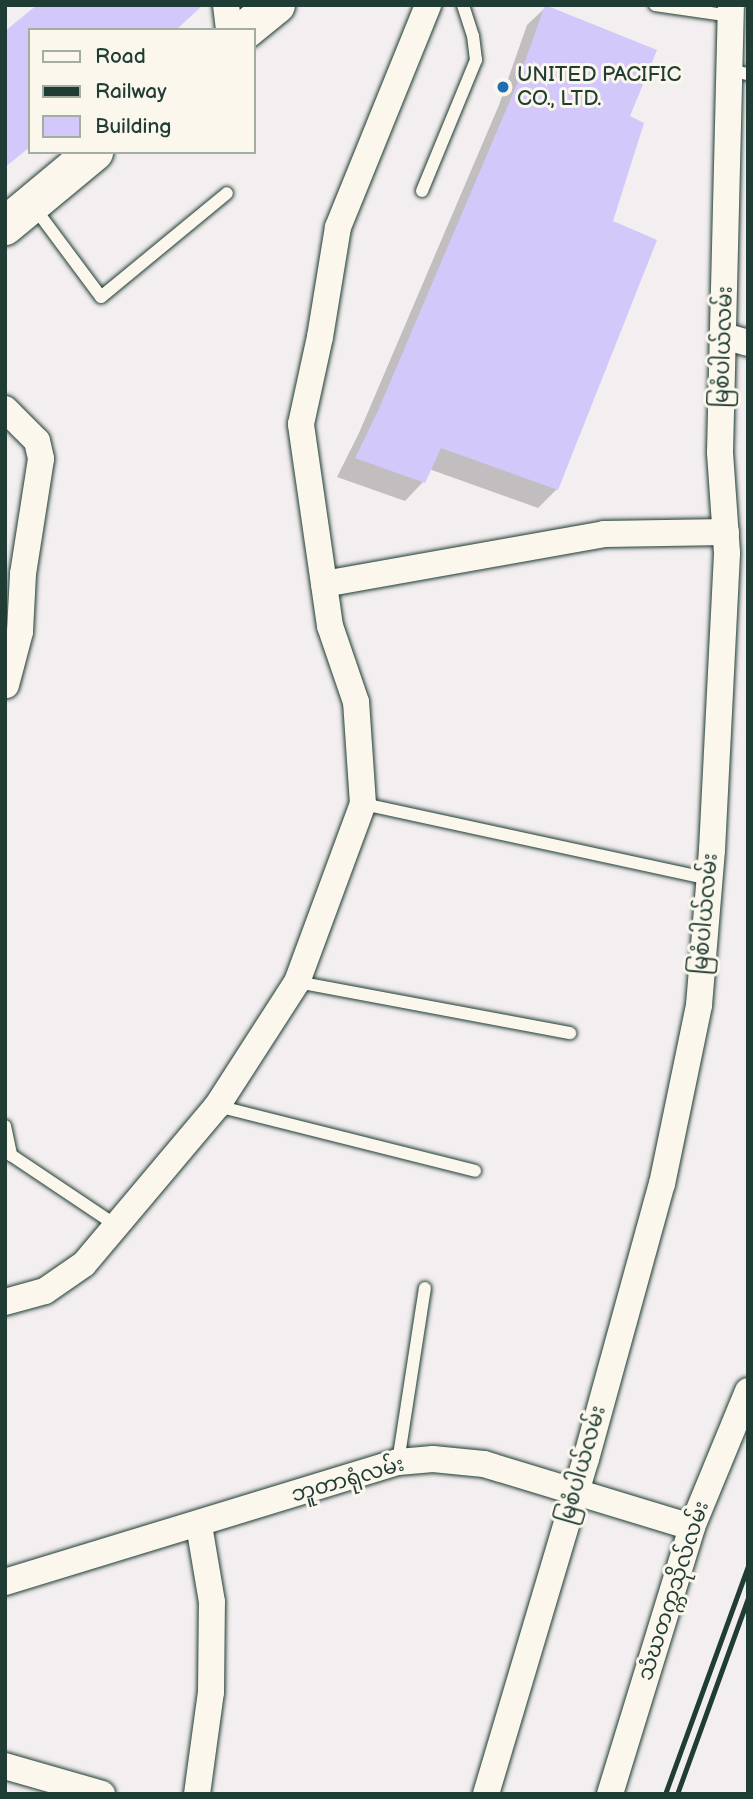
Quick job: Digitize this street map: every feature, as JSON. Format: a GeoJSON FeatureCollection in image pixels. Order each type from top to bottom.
{"type":"FeatureCollection","features":[{"type":"Feature","properties":{"kind":"main road"},"geometry":{"type":"LineString","coordinates":[[247,28],[276,5]]}},
{"type":"Feature","properties":{"kind":"main road"},"geometry":{"type":"LineString","coordinates":[[18,214],[92,154]]}},
{"type":"Feature","properties":{"kind":"street"},"geometry":{"type":"LineString","coordinates":[[226,5],[229,28]]}},
{"type":"Feature","properties":{"kind":"street"},"geometry":{"type":"LineString","coordinates":[[5,1303],[45,1291],[84,1264],[118,1227],[217,1106],[298,982],[363,804],[356,702],[330,626],[301,424],[320,337],[338,227],[428,5]]}},
{"type":"Feature","properties":{"kind":"street","name":"မြစံပါယ်လမ်း"},"geometry":{"type":"LineString","coordinates":[[486,1794],[576,1489],[664,1171],[699,1005],[709,879],[727,553],[720,452],[736,340],[739,72],[731,10]]}},
{"type":"Feature","properties":{"kind":"street"},"geometry":{"type":"LineString","coordinates":[[5,408],[37,441],[41,459],[23,574],[20,632],[6,685]]}},
{"type":"Feature","properties":{"kind":"street"},"geometry":{"type":"LineString","coordinates":[[324,584],[604,534],[726,532]]}},
{"type":"Feature","properties":{"kind":"street","name":"သံဃတက္ကသိုလ်လမ်း"},"geometry":{"type":"LineString","coordinates":[[610,1794],[692,1527],[748,1391]]}},
{"type":"Feature","properties":{"kind":"street","name":"ဘူတာရုံလမ်း"},"geometry":{"type":"LineString","coordinates":[[5,1582],[199,1525],[398,1462],[433,1459],[484,1464],[576,1489],[692,1527]]}},
{"type":"Feature","properties":{"kind":"street"},"geometry":{"type":"LineString","coordinates":[[197,1794],[211,1692],[212,1602],[199,1525]]}},
{"type":"Feature","properties":{"kind":"street"},"geometry":{"type":"LineString","coordinates":[[5,1766],[102,1794]]}},
{"type":"Feature","properties":{"kind":"lane"},"geometry":{"type":"LineString","coordinates":[[422,191],[476,60],[473,36],[463,5]]}},
{"type":"Feature","properties":{"kind":"lane"},"geometry":{"type":"LineString","coordinates":[[654,5],[731,10]]}},
{"type":"Feature","properties":{"kind":"lane"},"geometry":{"type":"LineString","coordinates":[[18,214],[101,298],[227,193]]}},
{"type":"Feature","properties":{"kind":"lane"},"geometry":{"type":"LineString","coordinates":[[363,804],[709,879]]}},
{"type":"Feature","properties":{"kind":"lane"},"geometry":{"type":"LineString","coordinates":[[298,982],[570,1034]]}},
{"type":"Feature","properties":{"kind":"lane"},"geometry":{"type":"LineString","coordinates":[[217,1106],[475,1171]]}},
{"type":"Feature","properties":{"kind":"lane"},"geometry":{"type":"LineString","coordinates":[[5,1126],[8,1156],[118,1227]]}},
{"type":"Feature","properties":{"kind":"lane"},"geometry":{"type":"LineString","coordinates":[[398,1462],[425,1288]]}},
{"type":"Feature","properties":{"kind":"building"},"geometry":{"type":"Polygon","coordinates":[[[37,5],[203,5],[178,28],[28,28],[28,149],[5,167],[5,31],[37,5]]]}},
{"type":"Feature","properties":{"kind":"building"},"geometry":{"type":"Polygon","coordinates":[[[545,5],[657,50],[630,116],[644,123],[613,221],[657,240],[558,490],[441,448],[425,483],[355,458],[377,413],[517,84],[545,5]]]}},
{"type":"Feature","properties":{"kind":"railway"},"geometry":{"type":"LineString","coordinates":[[665,1794],[748,1566]]}},
{"type":"Feature","properties":{"kind":"railway"},"geometry":{"type":"LineString","coordinates":[[677,1794],[748,1598]]}},
{"type":"Feature","properties":{"kind":"place","name":"UNITED PACIFIC CO., LTD."},"geometry":{"type":"Point","coordinates":[503,87]}}]}
